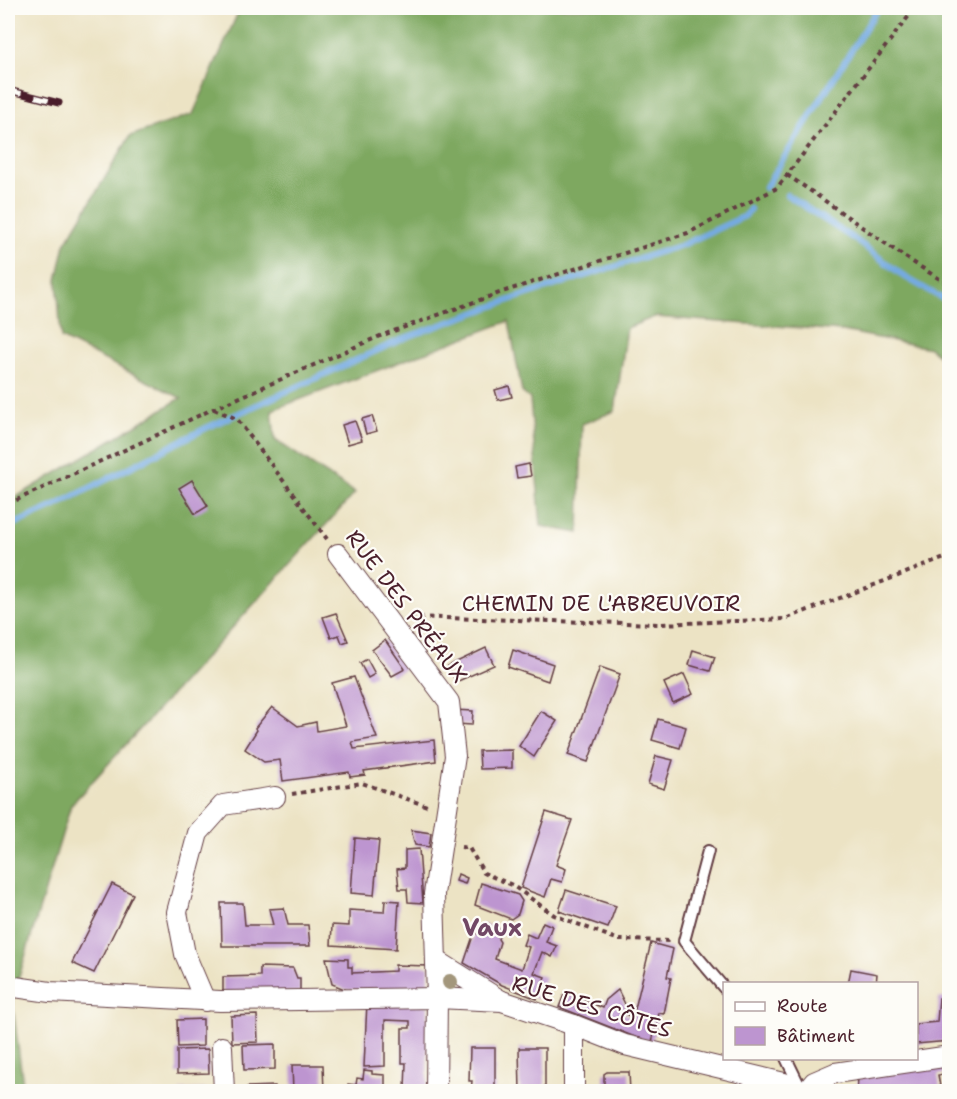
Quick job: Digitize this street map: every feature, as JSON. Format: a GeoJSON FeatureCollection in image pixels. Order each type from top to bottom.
{"type":"FeatureCollection","features":[{"type":"Feature","properties":{"kind":"street","name":"RUE DES PRÉAUX"},"geometry":{"type":"LineString","coordinates":[[338,554],[449,702],[455,756],[434,894],[436,1092]]}},
{"type":"Feature","properties":{"kind":"street"},"geometry":{"type":"LineString","coordinates":[[205,1000],[185,954],[177,912],[198,833],[223,805],[275,797]]}},
{"type":"Feature","properties":{"kind":"street"},"geometry":{"type":"LineString","coordinates":[[436,960],[502,1001]]}},
{"type":"Feature","properties":{"kind":"street","name":"RUE DES CÔTES"},"geometry":{"type":"LineString","coordinates":[[8,986],[50,992],[205,1000],[436,998],[502,1001],[625,1045],[784,1083],[803,1092]]}},
{"type":"Feature","properties":{"kind":"street"},"geometry":{"type":"LineString","coordinates":[[574,1025],[574,1092]]}},
{"type":"Feature","properties":{"kind":"street"},"geometry":{"type":"LineString","coordinates":[[222,1047],[224,1092]]}},
{"type":"Feature","properties":{"kind":"street"},"geometry":{"type":"LineString","coordinates":[[803,1092],[814,1082],[835,1073],[950,1056]]}},
{"type":"Feature","properties":{"kind":"lane"},"geometry":{"type":"LineString","coordinates":[[708,851],[684,941],[723,987]]}},
{"type":"Feature","properties":{"kind":"lane"},"geometry":{"type":"LineString","coordinates":[[787,1060],[803,1092]]}},
{"type":"Feature","properties":{"kind":"path"},"geometry":{"type":"LineString","coordinates":[[8,504],[213,409],[380,336],[502,292],[688,233],[777,188],[915,8]]}},
{"type":"Feature","properties":{"kind":"path"},"geometry":{"type":"LineString","coordinates":[[939,8],[950,15]]}},
{"type":"Feature","properties":{"kind":"path"},"geometry":{"type":"LineString","coordinates":[[787,176],[834,206],[917,266],[950,285]]}},
{"type":"Feature","properties":{"kind":"path","name":"RUE DES PRÉAUX"},"geometry":{"type":"LineString","coordinates":[[213,409],[237,418],[338,554]]}},
{"type":"Feature","properties":{"kind":"path","name":"CHEMIN DE L'ABREUVOIR"},"geometry":{"type":"LineString","coordinates":[[385,616],[661,624],[785,619],[950,556]]}},
{"type":"Feature","properties":{"kind":"path"},"geometry":{"type":"LineString","coordinates":[[275,797],[362,783],[438,810]]}},
{"type":"Feature","properties":{"kind":"path"},"geometry":{"type":"LineString","coordinates":[[469,848],[483,873],[512,885],[554,915],[619,940],[684,941]]}},
{"type":"Feature","properties":{"kind":"green space"},"geometry":{"type":"Polygon","coordinates":[[[240,8],[949,8],[949,364],[930,348],[843,331],[654,317],[627,328],[615,411],[582,424],[579,533],[541,526],[530,399],[522,392],[509,321],[272,410],[275,440],[355,493],[71,805],[12,1000],[24,1092],[8,1091],[8,502],[181,398],[61,338],[57,280],[65,244],[130,136],[193,114],[240,8]]]}},
{"type":"Feature","properties":{"kind":"building"},"geometry":{"type":"Polygon","coordinates":[[[509,386],[512,397],[498,400],[495,390],[509,386]]]}},
{"type":"Feature","properties":{"kind":"building"},"geometry":{"type":"Polygon","coordinates":[[[372,416],[377,431],[366,434],[362,419],[372,416]]]}},
{"type":"Feature","properties":{"kind":"building"},"geometry":{"type":"Polygon","coordinates":[[[355,421],[362,440],[348,444],[342,425],[355,421]]]}},
{"type":"Feature","properties":{"kind":"building"},"geometry":{"type":"Polygon","coordinates":[[[529,464],[531,476],[517,478],[515,467],[529,464]]]}},
{"type":"Feature","properties":{"kind":"building"},"geometry":{"type":"Polygon","coordinates":[[[192,480],[208,506],[195,514],[179,488],[192,480]]]}},
{"type":"Feature","properties":{"kind":"building"},"geometry":{"type":"Polygon","coordinates":[[[336,613],[348,641],[342,643],[339,635],[331,638],[323,617],[336,613]]]}},
{"type":"Feature","properties":{"kind":"building"},"geometry":{"type":"Polygon","coordinates":[[[385,640],[405,669],[392,676],[372,650],[385,640]]]}},
{"type":"Feature","properties":{"kind":"building"},"geometry":{"type":"Polygon","coordinates":[[[486,648],[494,665],[456,682],[448,666],[486,648]]]}},
{"type":"Feature","properties":{"kind":"building"},"geometry":{"type":"Polygon","coordinates":[[[513,650],[553,664],[548,681],[508,667],[513,650]]]}},
{"type":"Feature","properties":{"kind":"building"},"geometry":{"type":"Polygon","coordinates":[[[693,650],[715,657],[710,671],[689,665],[693,650]]]}},
{"type":"Feature","properties":{"kind":"building"},"geometry":{"type":"Polygon","coordinates":[[[367,659],[375,674],[368,678],[360,663],[367,659]]]}},
{"type":"Feature","properties":{"kind":"building"},"geometry":{"type":"Polygon","coordinates":[[[600,667],[620,674],[588,762],[568,755],[600,667]]]}},
{"type":"Feature","properties":{"kind":"building"},"geometry":{"type":"Polygon","coordinates":[[[684,674],[693,694],[673,703],[664,683],[684,674]]]}},
{"type":"Feature","properties":{"kind":"building"},"geometry":{"type":"Polygon","coordinates":[[[354,677],[377,738],[352,742],[354,749],[434,740],[436,761],[364,771],[365,775],[350,777],[349,772],[283,781],[280,760],[264,762],[245,749],[257,730],[255,728],[272,707],[298,726],[316,722],[317,731],[346,726],[332,683],[354,677]]]}},
{"type":"Feature","properties":{"kind":"building"},"geometry":{"type":"Polygon","coordinates":[[[453,710],[473,711],[472,725],[456,724],[453,710]]]}},
{"type":"Feature","properties":{"kind":"building"},"geometry":{"type":"Polygon","coordinates":[[[541,711],[557,721],[534,757],[519,746],[541,711]]]}},
{"type":"Feature","properties":{"kind":"building"},"geometry":{"type":"Polygon","coordinates":[[[658,719],[686,727],[680,748],[652,740],[658,719]]]}},
{"type":"Feature","properties":{"kind":"building"},"geometry":{"type":"Polygon","coordinates":[[[512,750],[512,768],[480,769],[479,751],[512,750]]]}},
{"type":"Feature","properties":{"kind":"building"},"geometry":{"type":"Polygon","coordinates":[[[656,756],[673,760],[664,789],[648,784],[656,756]]]}},
{"type":"Feature","properties":{"kind":"building"},"geometry":{"type":"Polygon","coordinates":[[[546,812],[572,820],[556,865],[566,869],[562,882],[551,879],[545,897],[521,888],[546,812]]]}},
{"type":"Feature","properties":{"kind":"building"},"geometry":{"type":"Polygon","coordinates":[[[411,830],[431,833],[429,847],[415,845],[411,830]]]}},
{"type":"Feature","properties":{"kind":"building"},"geometry":{"type":"Polygon","coordinates":[[[355,838],[379,840],[374,895],[351,893],[355,838]]]}},
{"type":"Feature","properties":{"kind":"building"},"geometry":{"type":"Polygon","coordinates":[[[419,849],[423,903],[408,902],[407,889],[399,889],[397,869],[405,868],[405,850],[419,849]]]}},
{"type":"Feature","properties":{"kind":"building"},"geometry":{"type":"Polygon","coordinates":[[[458,874],[467,878],[465,884],[456,881],[458,874]]]}},
{"type":"Feature","properties":{"kind":"building"},"geometry":{"type":"Polygon","coordinates":[[[481,883],[518,895],[522,901],[518,914],[511,919],[475,905],[481,883]]]}},
{"type":"Feature","properties":{"kind":"building"},"geometry":{"type":"Polygon","coordinates":[[[112,884],[133,894],[94,973],[72,963],[112,884]]]}},
{"type":"Feature","properties":{"kind":"building"},"geometry":{"type":"Polygon","coordinates":[[[566,890],[616,906],[608,928],[559,911],[566,890]]]}},
{"type":"Feature","properties":{"kind":"building"},"geometry":{"type":"Polygon","coordinates":[[[385,900],[399,901],[396,949],[331,945],[332,925],[349,926],[349,910],[384,912],[385,900]]]}},
{"type":"Feature","properties":{"kind":"building"},"geometry":{"type":"Polygon","coordinates":[[[221,903],[243,903],[245,925],[273,925],[269,909],[284,908],[288,925],[308,925],[310,946],[222,946],[221,903]]]}},
{"type":"Feature","properties":{"kind":"building"},"geometry":{"type":"Polygon","coordinates":[[[543,922],[552,926],[546,942],[557,946],[552,957],[542,952],[534,973],[545,977],[537,999],[502,985],[464,963],[474,933],[479,934],[483,924],[501,930],[495,959],[522,969],[529,947],[523,945],[527,934],[536,938],[543,922]]]}},
{"type":"Feature","properties":{"kind":"building"},"geometry":{"type":"Polygon","coordinates":[[[651,943],[673,949],[667,977],[671,978],[664,1014],[659,1013],[652,1042],[559,1007],[565,992],[603,1008],[606,1000],[618,990],[626,1006],[624,1014],[633,1017],[651,943]]]}},
{"type":"Feature","properties":{"kind":"building"},"geometry":{"type":"Polygon","coordinates":[[[326,958],[348,959],[348,967],[352,967],[352,973],[395,971],[395,965],[429,966],[429,989],[347,990],[332,984],[326,958]]]}},
{"type":"Feature","properties":{"kind":"building"},"geometry":{"type":"Polygon","coordinates":[[[260,967],[293,968],[297,978],[300,978],[300,992],[223,994],[223,977],[260,976],[260,967]]]}},
{"type":"Feature","properties":{"kind":"building"},"geometry":{"type":"Polygon","coordinates":[[[851,969],[877,974],[876,982],[848,982],[851,969]]]}},
{"type":"Feature","properties":{"kind":"building"},"geometry":{"type":"Polygon","coordinates":[[[946,977],[950,977],[950,1041],[918,1044],[918,1024],[937,1022],[939,998],[946,998],[946,977]]]}},
{"type":"Feature","properties":{"kind":"building"},"geometry":{"type":"Polygon","coordinates":[[[367,1002],[428,1005],[427,1092],[408,1092],[405,1089],[406,1063],[402,1063],[402,1028],[410,1028],[410,1021],[385,1020],[385,1066],[364,1067],[367,1002]]]}},
{"type":"Feature","properties":{"kind":"building"},"geometry":{"type":"Polygon","coordinates":[[[257,1015],[258,1042],[232,1043],[231,1016],[257,1015]]]}},
{"type":"Feature","properties":{"kind":"building"},"geometry":{"type":"Polygon","coordinates":[[[203,1019],[203,1046],[178,1047],[177,1020],[203,1019]]]}},
{"type":"Feature","properties":{"kind":"building"},"geometry":{"type":"Polygon","coordinates":[[[275,1044],[275,1069],[244,1070],[243,1045],[275,1044]]]}},
{"type":"Feature","properties":{"kind":"building"},"geometry":{"type":"Polygon","coordinates":[[[470,1048],[495,1048],[495,1092],[471,1091],[470,1048]]]}},
{"type":"Feature","properties":{"kind":"building"},"geometry":{"type":"Polygon","coordinates":[[[519,1048],[545,1048],[545,1090],[520,1092],[519,1048]]]}},
{"type":"Feature","properties":{"kind":"building"},"geometry":{"type":"Polygon","coordinates":[[[208,1049],[209,1073],[177,1074],[177,1050],[208,1049]]]}},
{"type":"Feature","properties":{"kind":"building"},"geometry":{"type":"Polygon","coordinates":[[[292,1065],[323,1065],[324,1092],[293,1092],[292,1065]]]}},
{"type":"Feature","properties":{"kind":"building"},"geometry":{"type":"Polygon","coordinates":[[[943,1066],[944,1074],[938,1075],[941,1092],[913,1092],[913,1089],[894,1092],[857,1092],[858,1078],[943,1066]]]}},
{"type":"Feature","properties":{"kind":"building"},"geometry":{"type":"Polygon","coordinates":[[[364,1070],[372,1071],[372,1074],[385,1075],[385,1088],[373,1088],[373,1092],[348,1092],[348,1084],[356,1085],[357,1078],[363,1079],[364,1070]]]}},
{"type":"Feature","properties":{"kind":"building"},"geometry":{"type":"Polygon","coordinates":[[[629,1072],[630,1092],[608,1092],[608,1088],[604,1088],[604,1074],[629,1072]]]}},
{"type":"Feature","properties":{"kind":"building"},"geometry":{"type":"Polygon","coordinates":[[[275,1086],[276,1092],[247,1092],[247,1087],[275,1086]]]}},
{"type":"Feature","properties":{"kind":"building"},"geometry":{"type":"Polygon","coordinates":[[[210,1089],[210,1092],[180,1092],[180,1090],[210,1089]]]}},
{"type":"Feature","properties":{"kind":"waterway"},"geometry":{"type":"LineString","coordinates":[[765,188],[878,8]]}},
{"type":"Feature","properties":{"kind":"waterway"},"geometry":{"type":"LineString","coordinates":[[787,195],[857,241],[905,277],[950,303]]}},
{"type":"Feature","properties":{"kind":"waterway"},"geometry":{"type":"LineString","coordinates":[[8,527],[57,505],[206,428],[407,337],[516,298],[682,245],[745,216],[750,209]]}},
{"type":"Feature","properties":{"kind":"railway"},"geometry":{"type":"LineString","coordinates":[[8,90],[59,103]]}},
{"type":"Feature","properties":{"kind":"district","name":"Vaux"},"geometry":{"type":"Point","coordinates":[492,928]}}]}
